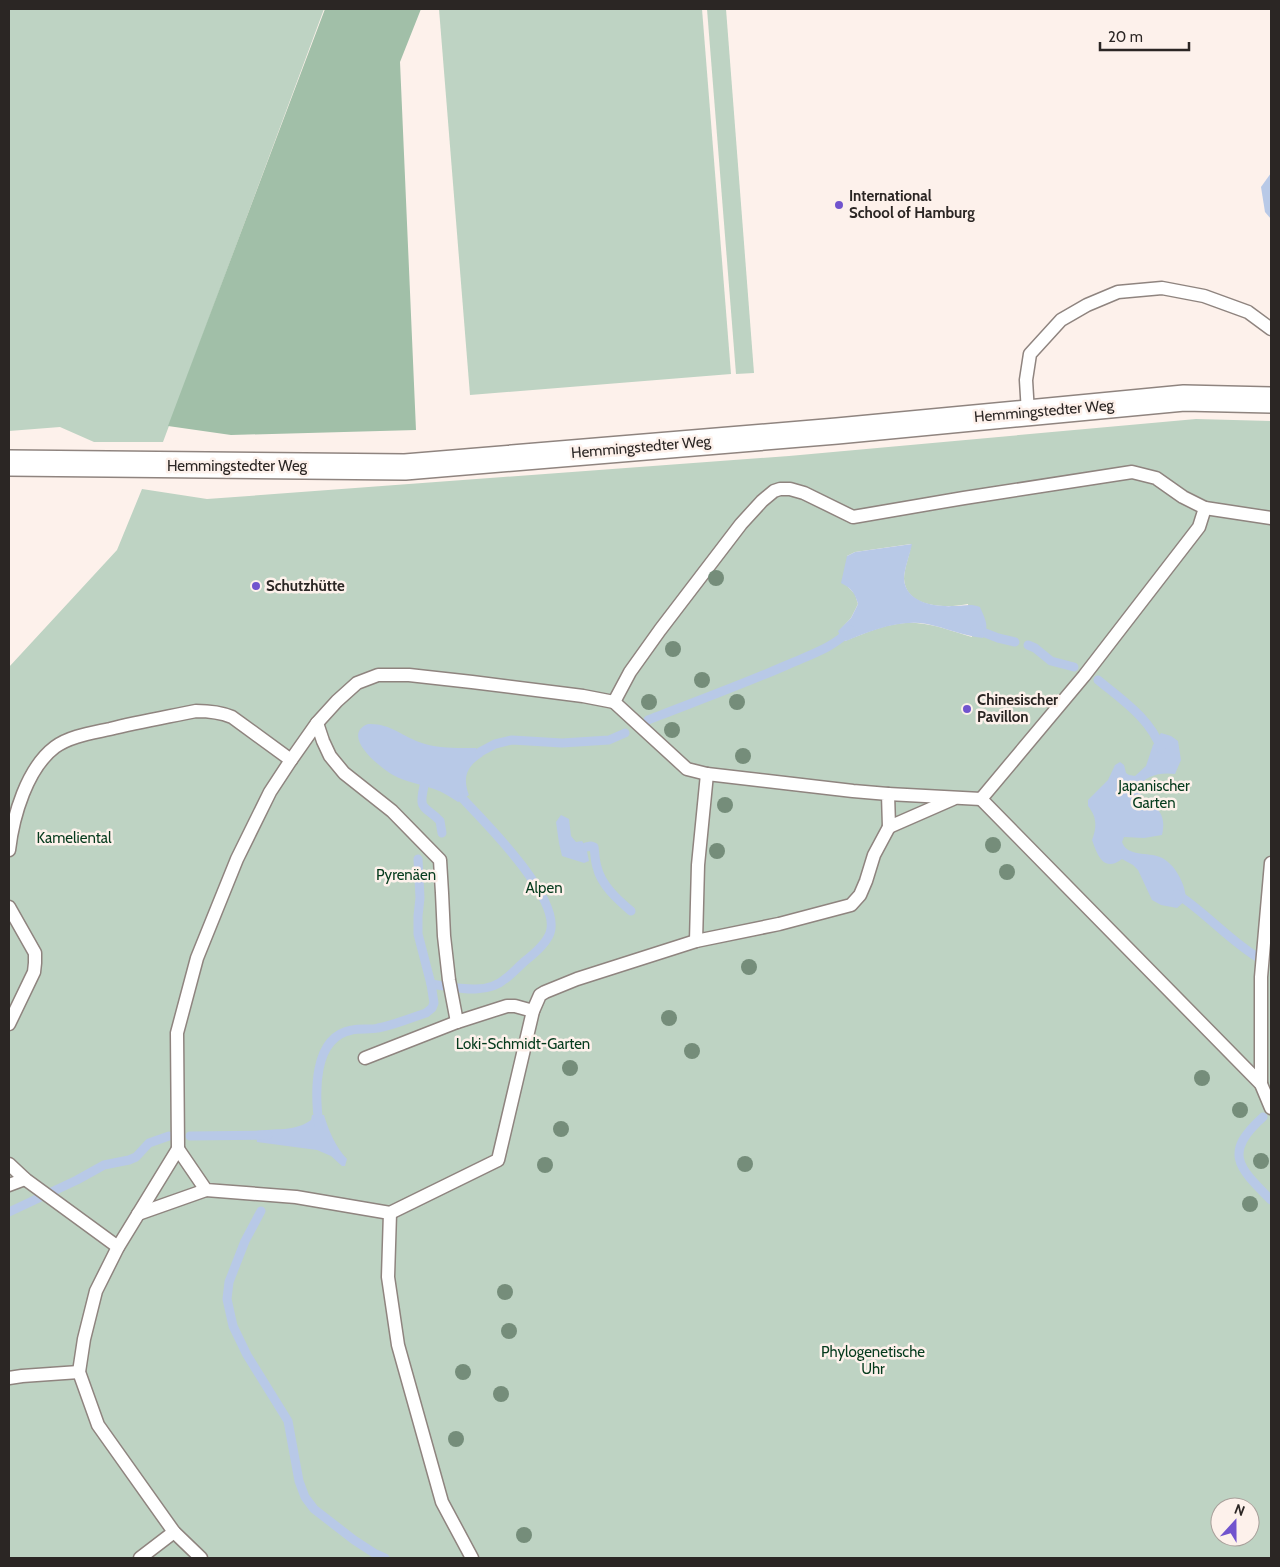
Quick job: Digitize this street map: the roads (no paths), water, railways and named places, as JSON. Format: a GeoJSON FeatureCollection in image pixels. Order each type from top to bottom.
{"type":"FeatureCollection","features":[{"type":"Feature","properties":{"kind":"street","name":"Hemmingstedter Weg"},"geometry":{"type":"LineString","coordinates":[[9,463],[405,467],[837,431],[1184,398],[1271,400]]}},
{"type":"Feature","properties":{"kind":"lane"},"geometry":{"type":"LineString","coordinates":[[1028,413],[1026,380],[1030,354],[1061,320],[1118,292],[1162,288],[1204,296],[1248,312],[1271,328]]}},
{"type":"Feature","properties":{"kind":"lane"},"geometry":{"type":"LineString","coordinates":[[614,702],[630,672],[740,524],[762,501],[774,491],[780,489],[790,489],[804,493],[853,518],[964,498],[1132,472],[1156,478],[1183,497],[1205,508],[1271,518]]}},
{"type":"Feature","properties":{"kind":"lane"},"geometry":{"type":"LineString","coordinates":[[981,799],[1084,676],[1199,527],[1205,508]]}},
{"type":"Feature","properties":{"kind":"lane"},"geometry":{"type":"LineString","coordinates":[[201,1558],[174,1532],[98,1425],[79,1372],[84,1339],[96,1291],[118,1246],[178,1149],[177,1033],[197,958],[237,859],[270,792],[291,760],[317,723],[357,683],[378,675],[409,675],[584,696],[614,702],[687,769],[707,774],[853,791],[981,799],[1261,1084],[1271,1108]]}},
{"type":"Feature","properties":{"kind":"lane"},"geometry":{"type":"LineString","coordinates":[[9,850],[10,837],[20,802],[38,764],[62,743],[91,733],[196,711],[207,711],[224,714],[232,718],[291,760]]}},
{"type":"Feature","properties":{"kind":"lane"},"geometry":{"type":"LineString","coordinates":[[317,723],[322,741],[330,756],[344,773],[392,810],[440,860],[444,936],[449,980],[454,998],[457,1022]]}},
{"type":"Feature","properties":{"kind":"lane"},"geometry":{"type":"LineString","coordinates":[[696,941],[698,865],[707,774]]}},
{"type":"Feature","properties":{"kind":"lane"},"geometry":{"type":"LineString","coordinates":[[138,1214],[206,1190],[296,1197],[390,1213],[498,1160],[533,1011],[540,995],[552,989],[696,941],[779,924],[851,904],[860,895],[874,855],[889,826],[888,794]]}},
{"type":"Feature","properties":{"kind":"lane"},"geometry":{"type":"LineString","coordinates":[[889,826],[955,798]]}},
{"type":"Feature","properties":{"kind":"lane"},"geometry":{"type":"LineString","coordinates":[[1261,1084],[1261,977],[1271,863]]}},
{"type":"Feature","properties":{"kind":"lane"},"geometry":{"type":"LineString","coordinates":[[9,907],[35,953],[35,963],[34,972],[9,1024]]}},
{"type":"Feature","properties":{"kind":"lane"},"geometry":{"type":"LineString","coordinates":[[365,1058],[457,1022],[507,1006],[515,1006],[533,1011]]}},
{"type":"Feature","properties":{"kind":"lane"},"geometry":{"type":"LineString","coordinates":[[178,1149],[206,1190]]}},
{"type":"Feature","properties":{"kind":"lane"},"geometry":{"type":"LineString","coordinates":[[9,1164],[27,1180],[118,1246]]}},
{"type":"Feature","properties":{"kind":"lane"},"geometry":{"type":"LineString","coordinates":[[9,1185],[27,1180]]}},
{"type":"Feature","properties":{"kind":"lane"},"geometry":{"type":"LineString","coordinates":[[390,1213],[388,1276],[398,1345],[442,1502],[472,1558]]}},
{"type":"Feature","properties":{"kind":"lane"},"geometry":{"type":"LineString","coordinates":[[9,1378],[79,1372]]}},
{"type":"Feature","properties":{"kind":"lane"},"geometry":{"type":"LineString","coordinates":[[140,1558],[174,1532]]}},
{"type":"Feature","properties":{"kind":"water"},"geometry":{"type":"Polygon","coordinates":[[[1271,173],[1271,219],[1265,212],[1261,187],[1271,173]]]}},
{"type":"Feature","properties":{"kind":"water"},"geometry":{"type":"Polygon","coordinates":[[[912,544],[904,579],[910,593],[923,602],[938,606],[970,605],[980,607],[986,626],[983,638],[927,624],[906,623],[865,633],[846,641],[841,639],[838,631],[851,618],[858,604],[852,591],[841,583],[847,556],[855,552],[912,544]]]}},
{"type":"Feature","properties":{"kind":"water"},"geometry":{"type":"Polygon","coordinates":[[[368,724],[389,727],[419,742],[433,746],[476,748],[483,756],[467,772],[466,783],[469,795],[458,802],[437,790],[403,779],[387,771],[365,751],[360,743],[358,735],[360,729],[368,724]]]}},
{"type":"Feature","properties":{"kind":"water"},"geometry":{"type":"Polygon","coordinates":[[[1161,733],[1171,736],[1178,741],[1181,760],[1175,774],[1164,774],[1144,780],[1138,789],[1141,795],[1162,817],[1162,835],[1144,838],[1124,837],[1122,842],[1128,850],[1160,857],[1175,869],[1182,881],[1186,900],[1177,908],[1161,905],[1152,900],[1138,870],[1133,865],[1122,859],[1115,863],[1107,864],[1101,859],[1092,840],[1095,822],[1088,806],[1088,800],[1108,780],[1115,765],[1120,762],[1124,765],[1126,773],[1135,776],[1146,766],[1153,745],[1161,733]]]}},
{"type":"Feature","properties":{"kind":"water"},"geometry":{"type":"Polygon","coordinates":[[[561,815],[569,819],[571,836],[576,842],[582,841],[586,847],[589,861],[584,863],[562,856],[556,822],[561,815]]]}},
{"type":"Feature","properties":{"kind":"water"},"geometry":{"type":"Polygon","coordinates":[[[312,1115],[324,1115],[333,1138],[347,1159],[345,1166],[342,1166],[331,1156],[317,1150],[257,1142],[256,1131],[285,1129],[305,1124],[311,1120],[312,1115]]]}},
{"type":"Feature","properties":{"kind":"waterway"},"geometry":{"type":"LineString","coordinates":[[975,629],[1015,642]]}},
{"type":"Feature","properties":{"kind":"waterway"},"geometry":{"type":"LineString","coordinates":[[648,720],[752,680],[812,654],[836,642],[850,630]]}},
{"type":"Feature","properties":{"kind":"waterway"},"geometry":{"type":"LineString","coordinates":[[1028,645],[1035,648],[1051,661],[1074,667]]}},
{"type":"Feature","properties":{"kind":"waterway"},"geometry":{"type":"LineString","coordinates":[[1098,680],[1143,719],[1161,749]]}},
{"type":"Feature","properties":{"kind":"waterway"},"geometry":{"type":"LineString","coordinates":[[480,752],[495,744],[512,740],[562,743],[609,740],[625,733]]}},
{"type":"Feature","properties":{"kind":"waterway"},"geometry":{"type":"LineString","coordinates":[[424,786],[422,804],[440,821],[442,833]]}},
{"type":"Feature","properties":{"kind":"waterway"},"geometry":{"type":"LineString","coordinates":[[431,984],[470,989],[479,989],[497,984],[508,977],[536,952],[546,941],[550,933],[551,918],[545,901],[533,882],[503,842],[462,798]]}},
{"type":"Feature","properties":{"kind":"waterway"},"geometry":{"type":"LineString","coordinates":[[586,847],[594,847],[596,865],[602,880],[631,911]]}},
{"type":"Feature","properties":{"kind":"waterway"},"geometry":{"type":"LineString","coordinates":[[319,1125],[317,1084],[323,1055],[329,1044],[339,1035],[352,1030],[384,1027],[426,1013],[432,1008],[434,1003],[418,934],[420,898],[418,859]]}},
{"type":"Feature","properties":{"kind":"waterway"},"geometry":{"type":"LineString","coordinates":[[1177,894],[1257,957]]}},
{"type":"Feature","properties":{"kind":"waterway"},"geometry":{"type":"LineString","coordinates":[[1263,1117],[1251,1130],[1239,1150],[1243,1169],[1271,1200]]}},
{"type":"Feature","properties":{"kind":"waterway"},"geometry":{"type":"LineString","coordinates":[[190,1136],[268,1135]]}},
{"type":"Feature","properties":{"kind":"waterway"},"geometry":{"type":"LineString","coordinates":[[9,1212],[104,1165],[136,1157],[149,1143],[169,1136]]}},
{"type":"Feature","properties":{"kind":"waterway"},"geometry":{"type":"LineString","coordinates":[[261,1211],[245,1241],[229,1282],[227,1299],[233,1326],[247,1355],[288,1421],[299,1481],[305,1497],[314,1509],[354,1540],[385,1558]]}},
{"type":"Feature","properties":{"kind":"place","name":"International School of Hamburg"},"geometry":{"type":"Point","coordinates":[839,205]}},
{"type":"Feature","properties":{"kind":"place","name":"Schutzhütte"},"geometry":{"type":"Point","coordinates":[256,586]}},
{"type":"Feature","properties":{"kind":"place","name":"Chinesischer Pavillon"},"geometry":{"type":"Point","coordinates":[967,709]}},
{"type":"Feature","properties":{"kind":"park label","name":"Japanischer Garten"},"geometry":{"type":"Point","coordinates":[1154,794]}},
{"type":"Feature","properties":{"kind":"park label","name":"Kameliental"},"geometry":{"type":"Point","coordinates":[74,838]}},
{"type":"Feature","properties":{"kind":"park label","name":"Pyrenäen"},"geometry":{"type":"Point","coordinates":[406,875]}},
{"type":"Feature","properties":{"kind":"park label","name":"Alpen"},"geometry":{"type":"Point","coordinates":[544,888]}},
{"type":"Feature","properties":{"kind":"park label","name":"Loki-Schmidt-Garten"},"geometry":{"type":"Point","coordinates":[523,1044]}},
{"type":"Feature","properties":{"kind":"park label","name":"Phylogenetische Uhr"},"geometry":{"type":"Point","coordinates":[873,1360]}}]}
